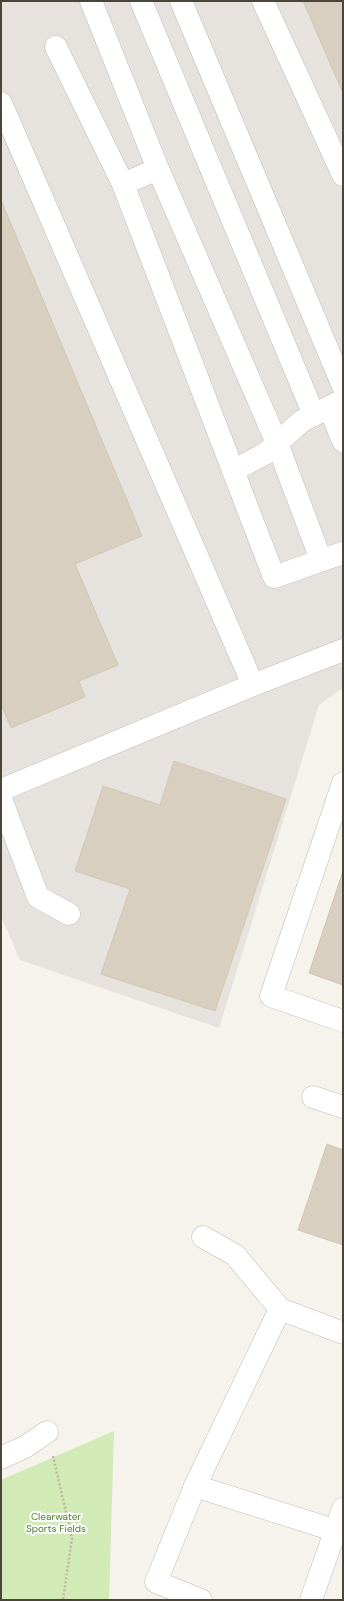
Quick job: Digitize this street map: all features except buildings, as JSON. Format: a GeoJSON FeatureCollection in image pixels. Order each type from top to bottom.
{"type":"FeatureCollection","features":[{"type":"Feature","properties":{"kind":"lane"},"geometry":{"type":"LineString","coordinates":[[91,1],[158,169],[277,443],[321,560]]}},
{"type":"Feature","properties":{"kind":"lane"},"geometry":{"type":"LineString","coordinates":[[141,1],[329,407],[343,441]]}},
{"type":"Feature","properties":{"kind":"lane"},"geometry":{"type":"LineString","coordinates":[[181,1],[343,386]]}},
{"type":"Feature","properties":{"kind":"lane"},"geometry":{"type":"LineString","coordinates":[[264,1],[343,175]]}},
{"type":"Feature","properties":{"kind":"lane"},"geometry":{"type":"LineString","coordinates":[[56,47],[123,184],[274,576],[343,553]]}},
{"type":"Feature","properties":{"kind":"lane"},"geometry":{"type":"LineString","coordinates":[[1,103],[253,685]]}},
{"type":"Feature","properties":{"kind":"lane"},"geometry":{"type":"LineString","coordinates":[[123,184],[158,169]]}},
{"type":"Feature","properties":{"kind":"lane"},"geometry":{"type":"LineString","coordinates":[[233,471],[266,453],[302,421],[329,407]]}},
{"type":"Feature","properties":{"kind":"lane"},"geometry":{"type":"LineString","coordinates":[[1,790],[253,685],[343,650]]}},
{"type":"Feature","properties":{"kind":"lane"},"geometry":{"type":"LineString","coordinates":[[343,783],[271,996],[343,1021]]}},
{"type":"Feature","properties":{"kind":"lane"},"geometry":{"type":"LineString","coordinates":[[1,799],[38,898],[69,914]]}},
{"type":"Feature","properties":{"kind":"lane"},"geometry":{"type":"LineString","coordinates":[[313,1097],[343,1107]]}},
{"type":"Feature","properties":{"kind":"lane"},"geometry":{"type":"LineString","coordinates":[[203,1237],[235,1255],[280,1309],[343,1333]]}},
{"type":"Feature","properties":{"kind":"lane"},"geometry":{"type":"LineString","coordinates":[[201,1600],[156,1582],[195,1486],[280,1309]]}},
{"type":"Feature","properties":{"kind":"lane"},"geometry":{"type":"LineString","coordinates":[[1,1458],[25,1447],[47,1432]]}},
{"type":"Feature","properties":{"kind":"lane"},"geometry":{"type":"LineString","coordinates":[[195,1486],[339,1532]]}},
{"type":"Feature","properties":{"kind":"lane"},"geometry":{"type":"LineString","coordinates":[[311,1600],[339,1532],[343,1509]]}},
{"type":"Feature","properties":{"kind":"path"},"geometry":{"type":"LineString","coordinates":[[47,1432],[72,1538],[63,1600]]}},
{"type":"Feature","properties":{"kind":"shaded area"},"geometry":{"type":"Polygon","coordinates":[[[1,1],[343,1],[343,688],[319,705],[219,1028],[20,960],[1,916],[1,1]]]}},
{"type":"Feature","properties":{"kind":"green space","name":"Clearwater Sports Fields"},"geometry":{"type":"Polygon","coordinates":[[[114,1431],[109,1600],[1,1600],[1,1480],[114,1431]]]}}]}
